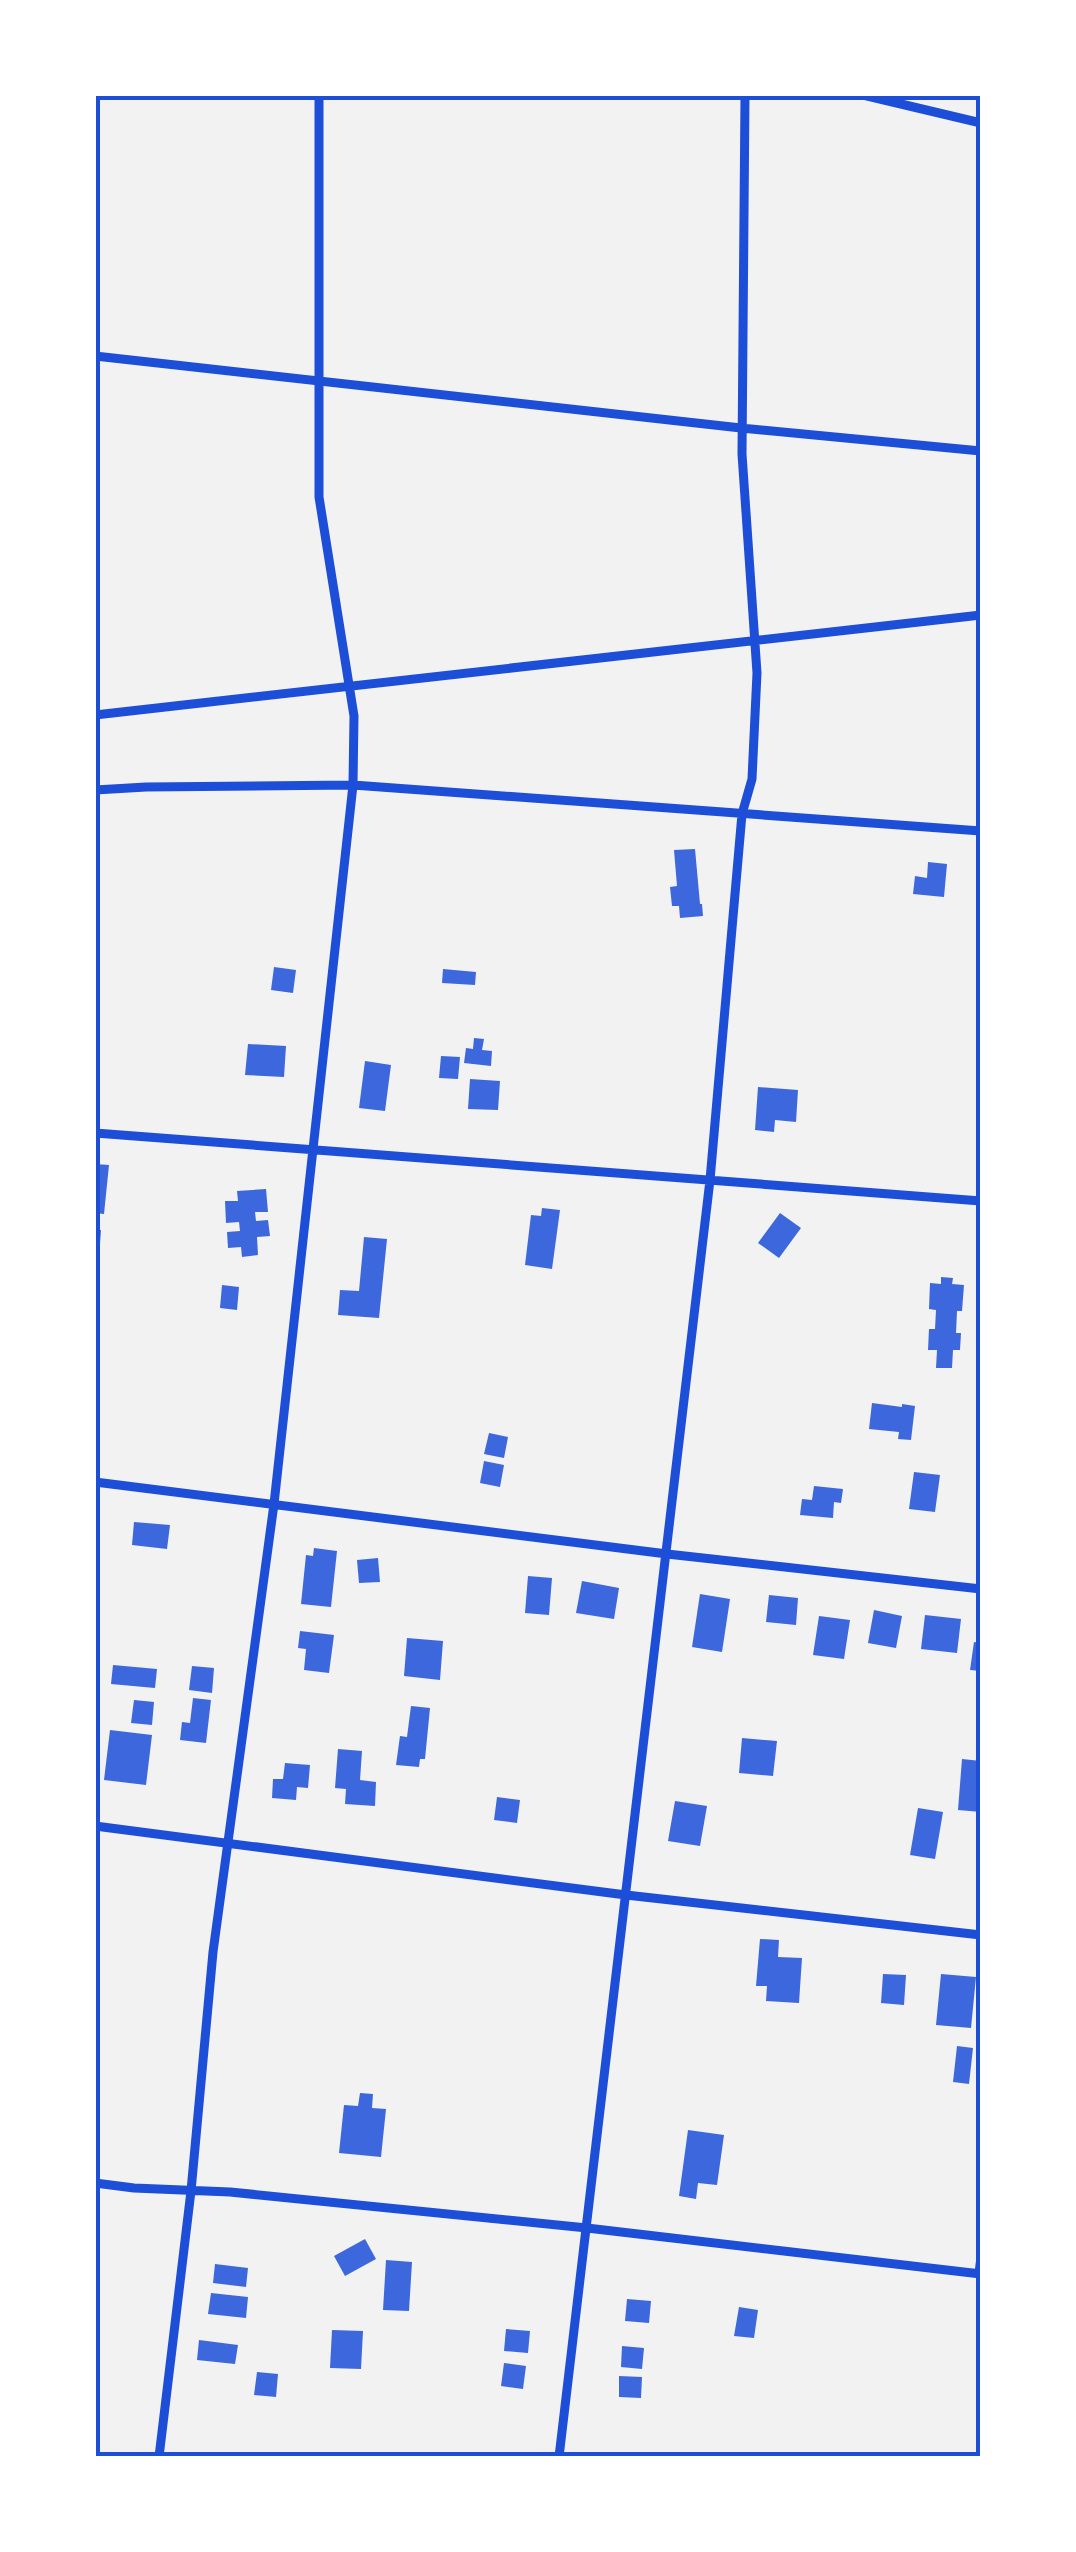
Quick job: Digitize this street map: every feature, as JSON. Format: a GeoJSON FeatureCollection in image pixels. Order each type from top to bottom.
{"type":"FeatureCollection","features":[{"type":"Feature","properties":{"kind":"street"},"geometry":{"type":"LineString","coordinates":[[159,2457],[191,2192],[212,1952],[274,1504],[353,785],[349,688],[319,497],[319,95]]}},
{"type":"Feature","properties":{"kind":"street"},"geometry":{"type":"LineString","coordinates":[[559,2457],[710,1180],[742,814],[752,778],[757,672],[741,428],[745,95]]}},
{"type":"Feature","properties":{"kind":"street"},"geometry":{"type":"LineString","coordinates":[[863,95],[981,123]]}},
{"type":"Feature","properties":{"kind":"street"},"geometry":{"type":"LineString","coordinates":[[95,356],[981,451]]}},
{"type":"Feature","properties":{"kind":"street"},"geometry":{"type":"LineString","coordinates":[[95,716],[981,615]]}},
{"type":"Feature","properties":{"kind":"street"},"geometry":{"type":"LineString","coordinates":[[95,790],[353,785],[981,830]]}},
{"type":"Feature","properties":{"kind":"street"},"geometry":{"type":"LineString","coordinates":[[95,1132],[981,1201]]}},
{"type":"Feature","properties":{"kind":"street"},"geometry":{"type":"LineString","coordinates":[[95,1482],[981,1589]]}},
{"type":"Feature","properties":{"kind":"street"},"geometry":{"type":"LineString","coordinates":[[95,1826],[626,1895],[981,1936]]}},
{"type":"Feature","properties":{"kind":"street"},"geometry":{"type":"LineString","coordinates":[[95,2183],[230,2192],[587,2228],[980,2274],[981,2257]]}},
{"type":"Feature","properties":{"kind":"building"},"geometry":{"type":"Polygon","coordinates":[[[695,849],[703,916],[680,918],[679,906],[672,906],[670,887],[677,886],[674,850],[695,849]]]}},
{"type":"Feature","properties":{"kind":"building"},"geometry":{"type":"Polygon","coordinates":[[[928,862],[947,864],[944,897],[913,894],[915,876],[927,878],[928,862]]]}},
{"type":"Feature","properties":{"kind":"building"},"geometry":{"type":"Polygon","coordinates":[[[274,967],[296,970],[293,993],[271,990],[274,967]]]}},
{"type":"Feature","properties":{"kind":"building"},"geometry":{"type":"Polygon","coordinates":[[[443,969],[476,972],[475,985],[442,983],[443,969]]]}},
{"type":"Feature","properties":{"kind":"building"},"geometry":{"type":"Polygon","coordinates":[[[474,1038],[484,1039],[482,1050],[492,1051],[491,1066],[464,1063],[466,1048],[473,1049],[474,1038]]]}},
{"type":"Feature","properties":{"kind":"building"},"geometry":{"type":"Polygon","coordinates":[[[248,1044],[286,1046],[284,1077],[245,1075],[248,1044]]]}},
{"type":"Feature","properties":{"kind":"building"},"geometry":{"type":"Polygon","coordinates":[[[441,1056],[460,1057],[458,1079],[439,1078],[441,1056]]]}},
{"type":"Feature","properties":{"kind":"building"},"geometry":{"type":"Polygon","coordinates":[[[365,1061],[391,1065],[385,1111],[359,1108],[365,1061]]]}},
{"type":"Feature","properties":{"kind":"building"},"geometry":{"type":"Polygon","coordinates":[[[470,1079],[500,1081],[498,1110],[468,1109],[470,1079]]]}},
{"type":"Feature","properties":{"kind":"building"},"geometry":{"type":"Polygon","coordinates":[[[758,1087],[798,1090],[796,1122],[775,1120],[774,1132],[755,1130],[758,1087]]]}},
{"type":"Feature","properties":{"kind":"building"},"geometry":{"type":"Polygon","coordinates":[[[95,1164],[109,1165],[104,1214],[95,1213],[95,1164]]]}},
{"type":"Feature","properties":{"kind":"building"},"geometry":{"type":"Polygon","coordinates":[[[266,1189],[268,1212],[255,1212],[256,1221],[268,1220],[270,1236],[257,1237],[258,1255],[242,1257],[241,1247],[228,1248],[227,1232],[240,1231],[239,1222],[226,1223],[225,1201],[238,1201],[237,1191],[266,1189]]]}},
{"type":"Feature","properties":{"kind":"building"},"geometry":{"type":"Polygon","coordinates":[[[542,1208],[560,1210],[552,1269],[525,1265],[531,1215],[541,1216],[542,1208]]]}},
{"type":"Feature","properties":{"kind":"building"},"geometry":{"type":"Polygon","coordinates":[[[780,1213],[801,1228],[779,1258],[758,1243],[780,1213]]]}},
{"type":"Feature","properties":{"kind":"building"},"geometry":{"type":"Polygon","coordinates":[[[95,1230],[101,1230],[98,1271],[95,1271],[95,1230]]]}},
{"type":"Feature","properties":{"kind":"building"},"geometry":{"type":"Polygon","coordinates":[[[364,1237],[387,1239],[379,1318],[338,1315],[340,1290],[359,1291],[364,1237]]]}},
{"type":"Feature","properties":{"kind":"building"},"geometry":{"type":"Polygon","coordinates":[[[941,1277],[964,1285],[962,1311],[957,1311],[960,1350],[953,1350],[952,1368],[936,1368],[937,1350],[928,1350],[929,1329],[935,1329],[936,1310],[929,1309],[930,1283],[941,1284],[941,1277]]]}},
{"type":"Feature","properties":{"kind":"building"},"geometry":{"type":"Polygon","coordinates":[[[222,1285],[239,1287],[237,1310],[220,1308],[222,1285]]]}},
{"type":"Feature","properties":{"kind":"building"},"geometry":{"type":"Polygon","coordinates":[[[872,1403],[915,1406],[911,1440],[898,1439],[899,1432],[869,1429],[872,1403]]]}},
{"type":"Feature","properties":{"kind":"building"},"geometry":{"type":"Polygon","coordinates":[[[489,1433],[508,1437],[504,1458],[484,1454],[489,1433]]]}},
{"type":"Feature","properties":{"kind":"building"},"geometry":{"type":"Polygon","coordinates":[[[484,1461],[504,1465],[500,1487],[480,1483],[484,1461]]]}},
{"type":"Feature","properties":{"kind":"building"},"geometry":{"type":"Polygon","coordinates":[[[914,1472],[940,1475],[935,1512],[909,1509],[914,1472]]]}},
{"type":"Feature","properties":{"kind":"building"},"geometry":{"type":"Polygon","coordinates":[[[814,1486],[843,1489],[841,1503],[834,1502],[833,1518],[800,1515],[802,1499],[812,1500],[814,1486]]]}},
{"type":"Feature","properties":{"kind":"building"},"geometry":{"type":"Polygon","coordinates":[[[134,1522],[170,1525],[167,1549],[132,1545],[134,1522]]]}},
{"type":"Feature","properties":{"kind":"building"},"geometry":{"type":"Polygon","coordinates":[[[314,1548],[337,1551],[331,1607],[301,1604],[306,1555],[313,1556],[314,1548]]]}},
{"type":"Feature","properties":{"kind":"building"},"geometry":{"type":"Polygon","coordinates":[[[378,1558],[380,1582],[359,1583],[357,1560],[378,1558]]]}},
{"type":"Feature","properties":{"kind":"building"},"geometry":{"type":"Polygon","coordinates":[[[528,1576],[552,1578],[549,1615],[525,1613],[528,1576]]]}},
{"type":"Feature","properties":{"kind":"building"},"geometry":{"type":"Polygon","coordinates":[[[582,1581],[619,1588],[614,1619],[576,1613],[582,1581]]]}},
{"type":"Feature","properties":{"kind":"building"},"geometry":{"type":"Polygon","coordinates":[[[700,1594],[730,1599],[722,1652],[692,1647],[700,1594]]]}},
{"type":"Feature","properties":{"kind":"building"},"geometry":{"type":"Polygon","coordinates":[[[769,1595],[798,1598],[796,1625],[766,1622],[769,1595]]]}},
{"type":"Feature","properties":{"kind":"building"},"geometry":{"type":"Polygon","coordinates":[[[874,1610],[902,1616],[896,1648],[868,1643],[874,1610]]]}},
{"type":"Feature","properties":{"kind":"building"},"geometry":{"type":"Polygon","coordinates":[[[925,1615],[961,1619],[957,1653],[921,1649],[925,1615]]]}},
{"type":"Feature","properties":{"kind":"building"},"geometry":{"type":"Polygon","coordinates":[[[819,1616],[850,1620],[844,1659],[813,1655],[819,1616]]]}},
{"type":"Feature","properties":{"kind":"building"},"geometry":{"type":"Polygon","coordinates":[[[300,1631],[334,1635],[329,1673],[304,1670],[306,1649],[298,1648],[300,1631]]]}},
{"type":"Feature","properties":{"kind":"building"},"geometry":{"type":"Polygon","coordinates":[[[407,1638],[443,1641],[440,1680],[404,1676],[407,1638]]]}},
{"type":"Feature","properties":{"kind":"building"},"geometry":{"type":"Polygon","coordinates":[[[974,1642],[981,1643],[981,1671],[970,1670],[974,1642]]]}},
{"type":"Feature","properties":{"kind":"building"},"geometry":{"type":"Polygon","coordinates":[[[113,1665],[157,1669],[155,1688],[111,1684],[113,1665]]]}},
{"type":"Feature","properties":{"kind":"building"},"geometry":{"type":"Polygon","coordinates":[[[192,1666],[214,1668],[212,1693],[189,1690],[192,1666]]]}},
{"type":"Feature","properties":{"kind":"building"},"geometry":{"type":"Polygon","coordinates":[[[193,1698],[211,1700],[206,1743],[180,1740],[182,1722],[190,1723],[193,1698]]]}},
{"type":"Feature","properties":{"kind":"building"},"geometry":{"type":"Polygon","coordinates":[[[134,1700],[154,1702],[152,1725],[131,1723],[134,1700]]]}},
{"type":"Feature","properties":{"kind":"building"},"geometry":{"type":"Polygon","coordinates":[[[411,1706],[430,1708],[425,1759],[420,1759],[419,1767],[396,1765],[400,1736],[407,1737],[411,1706]]]}},
{"type":"Feature","properties":{"kind":"building"},"geometry":{"type":"Polygon","coordinates":[[[110,1730],[152,1735],[146,1785],[104,1780],[110,1730]]]}},
{"type":"Feature","properties":{"kind":"building"},"geometry":{"type":"Polygon","coordinates":[[[742,1738],[777,1741],[773,1776],[739,1773],[742,1738]]]}},
{"type":"Feature","properties":{"kind":"building"},"geometry":{"type":"Polygon","coordinates":[[[338,1749],[362,1751],[360,1780],[376,1782],[375,1806],[345,1804],[346,1789],[335,1788],[338,1749]]]}},
{"type":"Feature","properties":{"kind":"building"},"geometry":{"type":"Polygon","coordinates":[[[962,1759],[981,1761],[981,1812],[958,1810],[962,1759]]]}},
{"type":"Feature","properties":{"kind":"building"},"geometry":{"type":"Polygon","coordinates":[[[285,1763],[310,1765],[308,1788],[297,1787],[296,1800],[272,1798],[273,1779],[283,1779],[285,1763]]]}},
{"type":"Feature","properties":{"kind":"building"},"geometry":{"type":"Polygon","coordinates":[[[497,1797],[520,1800],[517,1823],[494,1820],[497,1797]]]}},
{"type":"Feature","properties":{"kind":"building"},"geometry":{"type":"Polygon","coordinates":[[[675,1801],[707,1806],[700,1846],[668,1841],[675,1801]]]}},
{"type":"Feature","properties":{"kind":"building"},"geometry":{"type":"Polygon","coordinates":[[[918,1808],[943,1812],[935,1859],[910,1855],[918,1808]]]}},
{"type":"Feature","properties":{"kind":"building"},"geometry":{"type":"Polygon","coordinates":[[[760,1939],[779,1940],[778,1957],[802,1958],[799,2003],[766,2001],[767,1986],[756,1986],[760,1939]]]}},
{"type":"Feature","properties":{"kind":"building"},"geometry":{"type":"Polygon","coordinates":[[[883,1974],[906,1975],[904,2005],[881,2003],[883,1974]]]}},
{"type":"Feature","properties":{"kind":"building"},"geometry":{"type":"Polygon","coordinates":[[[941,1974],[976,1977],[971,2028],[936,2025],[941,1974]]]}},
{"type":"Feature","properties":{"kind":"building"},"geometry":{"type":"Polygon","coordinates":[[[957,2046],[973,2048],[969,2084],[953,2082],[957,2046]]]}},
{"type":"Feature","properties":{"kind":"building"},"geometry":{"type":"Polygon","coordinates":[[[360,2093],[373,2094],[372,2108],[386,2109],[381,2157],[339,2153],[344,2105],[358,2106],[360,2093]]]}},
{"type":"Feature","properties":{"kind":"building"},"geometry":{"type":"Polygon","coordinates":[[[688,2130],[724,2135],[717,2185],[698,2183],[696,2199],[679,2196],[688,2130]]]}},
{"type":"Feature","properties":{"kind":"building"},"geometry":{"type":"Polygon","coordinates":[[[365,2239],[376,2259],[345,2276],[334,2256],[365,2239]]]}},
{"type":"Feature","properties":{"kind":"building"},"geometry":{"type":"Polygon","coordinates":[[[386,2260],[412,2262],[409,2311],[383,2310],[386,2260]]]}},
{"type":"Feature","properties":{"kind":"building"},"geometry":{"type":"Polygon","coordinates":[[[215,2264],[248,2268],[246,2287],[213,2283],[215,2264]]]}},
{"type":"Feature","properties":{"kind":"building"},"geometry":{"type":"Polygon","coordinates":[[[211,2293],[248,2297],[246,2318],[208,2314],[211,2293]]]}},
{"type":"Feature","properties":{"kind":"building"},"geometry":{"type":"Polygon","coordinates":[[[627,2299],[651,2301],[649,2323],[625,2321],[627,2299]]]}},
{"type":"Feature","properties":{"kind":"building"},"geometry":{"type":"Polygon","coordinates":[[[739,2307],[758,2310],[754,2338],[734,2336],[739,2307]]]}},
{"type":"Feature","properties":{"kind":"building"},"geometry":{"type":"Polygon","coordinates":[[[506,2329],[530,2331],[528,2353],[504,2351],[506,2329]]]}},
{"type":"Feature","properties":{"kind":"building"},"geometry":{"type":"Polygon","coordinates":[[[332,2330],[363,2331],[361,2369],[330,2368],[332,2330]]]}},
{"type":"Feature","properties":{"kind":"building"},"geometry":{"type":"Polygon","coordinates":[[[199,2340],[238,2345],[235,2364],[197,2360],[199,2340]]]}},
{"type":"Feature","properties":{"kind":"building"},"geometry":{"type":"Polygon","coordinates":[[[622,2346],[644,2348],[642,2369],[621,2367],[622,2346]]]}},
{"type":"Feature","properties":{"kind":"building"},"geometry":{"type":"Polygon","coordinates":[[[504,2363],[526,2366],[523,2389],[501,2386],[504,2363]]]}},
{"type":"Feature","properties":{"kind":"building"},"geometry":{"type":"Polygon","coordinates":[[[257,2372],[278,2374],[276,2397],[254,2395],[257,2372]]]}},
{"type":"Feature","properties":{"kind":"building"},"geometry":{"type":"Polygon","coordinates":[[[619,2376],[642,2377],[641,2398],[619,2397],[619,2376]]]}}]}
